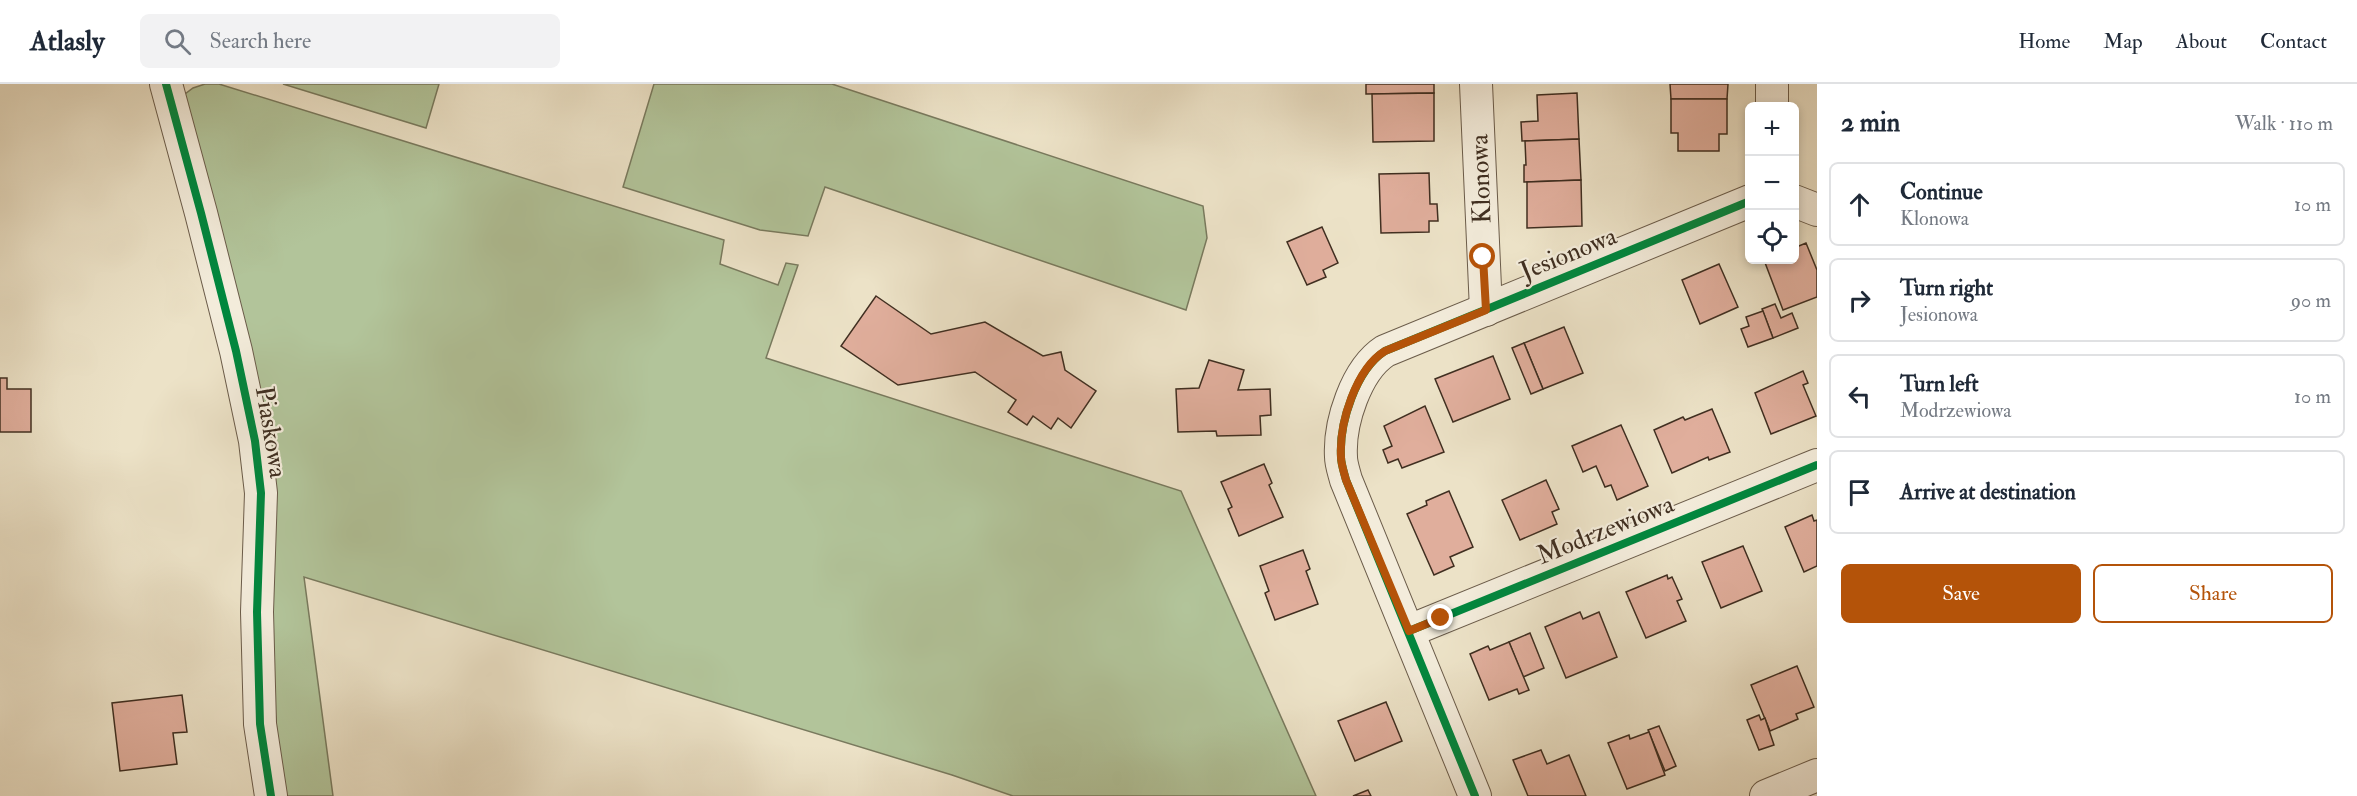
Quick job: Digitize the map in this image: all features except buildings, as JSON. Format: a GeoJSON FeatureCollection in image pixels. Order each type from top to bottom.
{"type":"FeatureCollection","features":[{"type":"Feature","properties":{"kind":"street","name":"Piaskowa"},"geometry":{"type":"LineString","coordinates":[[166,84],[236,351],[255,441],[261,493],[257,612],[260,724],[271,796]]}},
{"type":"Feature","properties":{"kind":"street","name":"Klonowa"},"geometry":{"type":"LineString","coordinates":[[1476,84],[1486,310]]}},
{"type":"Feature","properties":{"kind":"street"},"geometry":{"type":"LineString","coordinates":[[1772,84],[1772,102]]}},
{"type":"Feature","properties":{"kind":"street","name":"Jesionowa"},"geometry":{"type":"LineString","coordinates":[[1475,796],[1346,480],[1341,457],[1343,433],[1357,384],[1374,358],[1385,351],[1745,203]]}},
{"type":"Feature","properties":{"kind":"street"},"geometry":{"type":"LineString","coordinates":[[1799,203],[1817,210]]}},
{"type":"Feature","properties":{"kind":"street","name":"Modrzewiowa"},"geometry":{"type":"LineString","coordinates":[[1409,631],[1817,465]]}},
{"type":"Feature","properties":{"kind":"street"},"geometry":{"type":"LineString","coordinates":[[1766,796],[1817,775]]}},
{"type":"Feature","properties":{"kind":"green space"},"geometry":{"type":"Polygon","coordinates":[[[205,84],[219,84],[724,240],[720,264],[778,285],[786,263],[798,265],[766,358],[1181,491],[1316,796],[1013,796],[952,775],[304,577],[333,796],[283,796],[267,628],[270,492],[181,97],[193,88],[205,84]]]}},
{"type":"Feature","properties":{"kind":"green space"},"geometry":{"type":"Polygon","coordinates":[[[283,84],[439,84],[426,128],[283,84]]]}},
{"type":"Feature","properties":{"kind":"green space"},"geometry":{"type":"Polygon","coordinates":[[[654,84],[832,84],[1203,206],[1207,238],[1186,310],[825,187],[808,236],[760,230],[623,187],[654,84]]]}},
{"type":"Feature","properties":{"kind":"cycle path"},"geometry":{"type":"LineString","coordinates":[[166,84],[236,351],[255,441],[261,493],[257,612],[260,724],[271,796]]}},
{"type":"Feature","properties":{"kind":"cycle path"},"geometry":{"type":"LineString","coordinates":[[1475,796],[1346,480],[1341,460],[1341,443],[1351,398],[1366,371],[1385,351],[1745,203]]}},
{"type":"Feature","properties":{"kind":"cycle path"},"geometry":{"type":"LineString","coordinates":[[1409,631],[1817,465]]}},
{"type":"Feature","properties":{"kind":"route"},"geometry":{"type":"LineString","coordinates":[[1441,618],[1409,631],[1346,480],[1341,457],[1343,433],[1357,384],[1374,358],[1385,351],[1486,310],[1483,257]]}}]}
